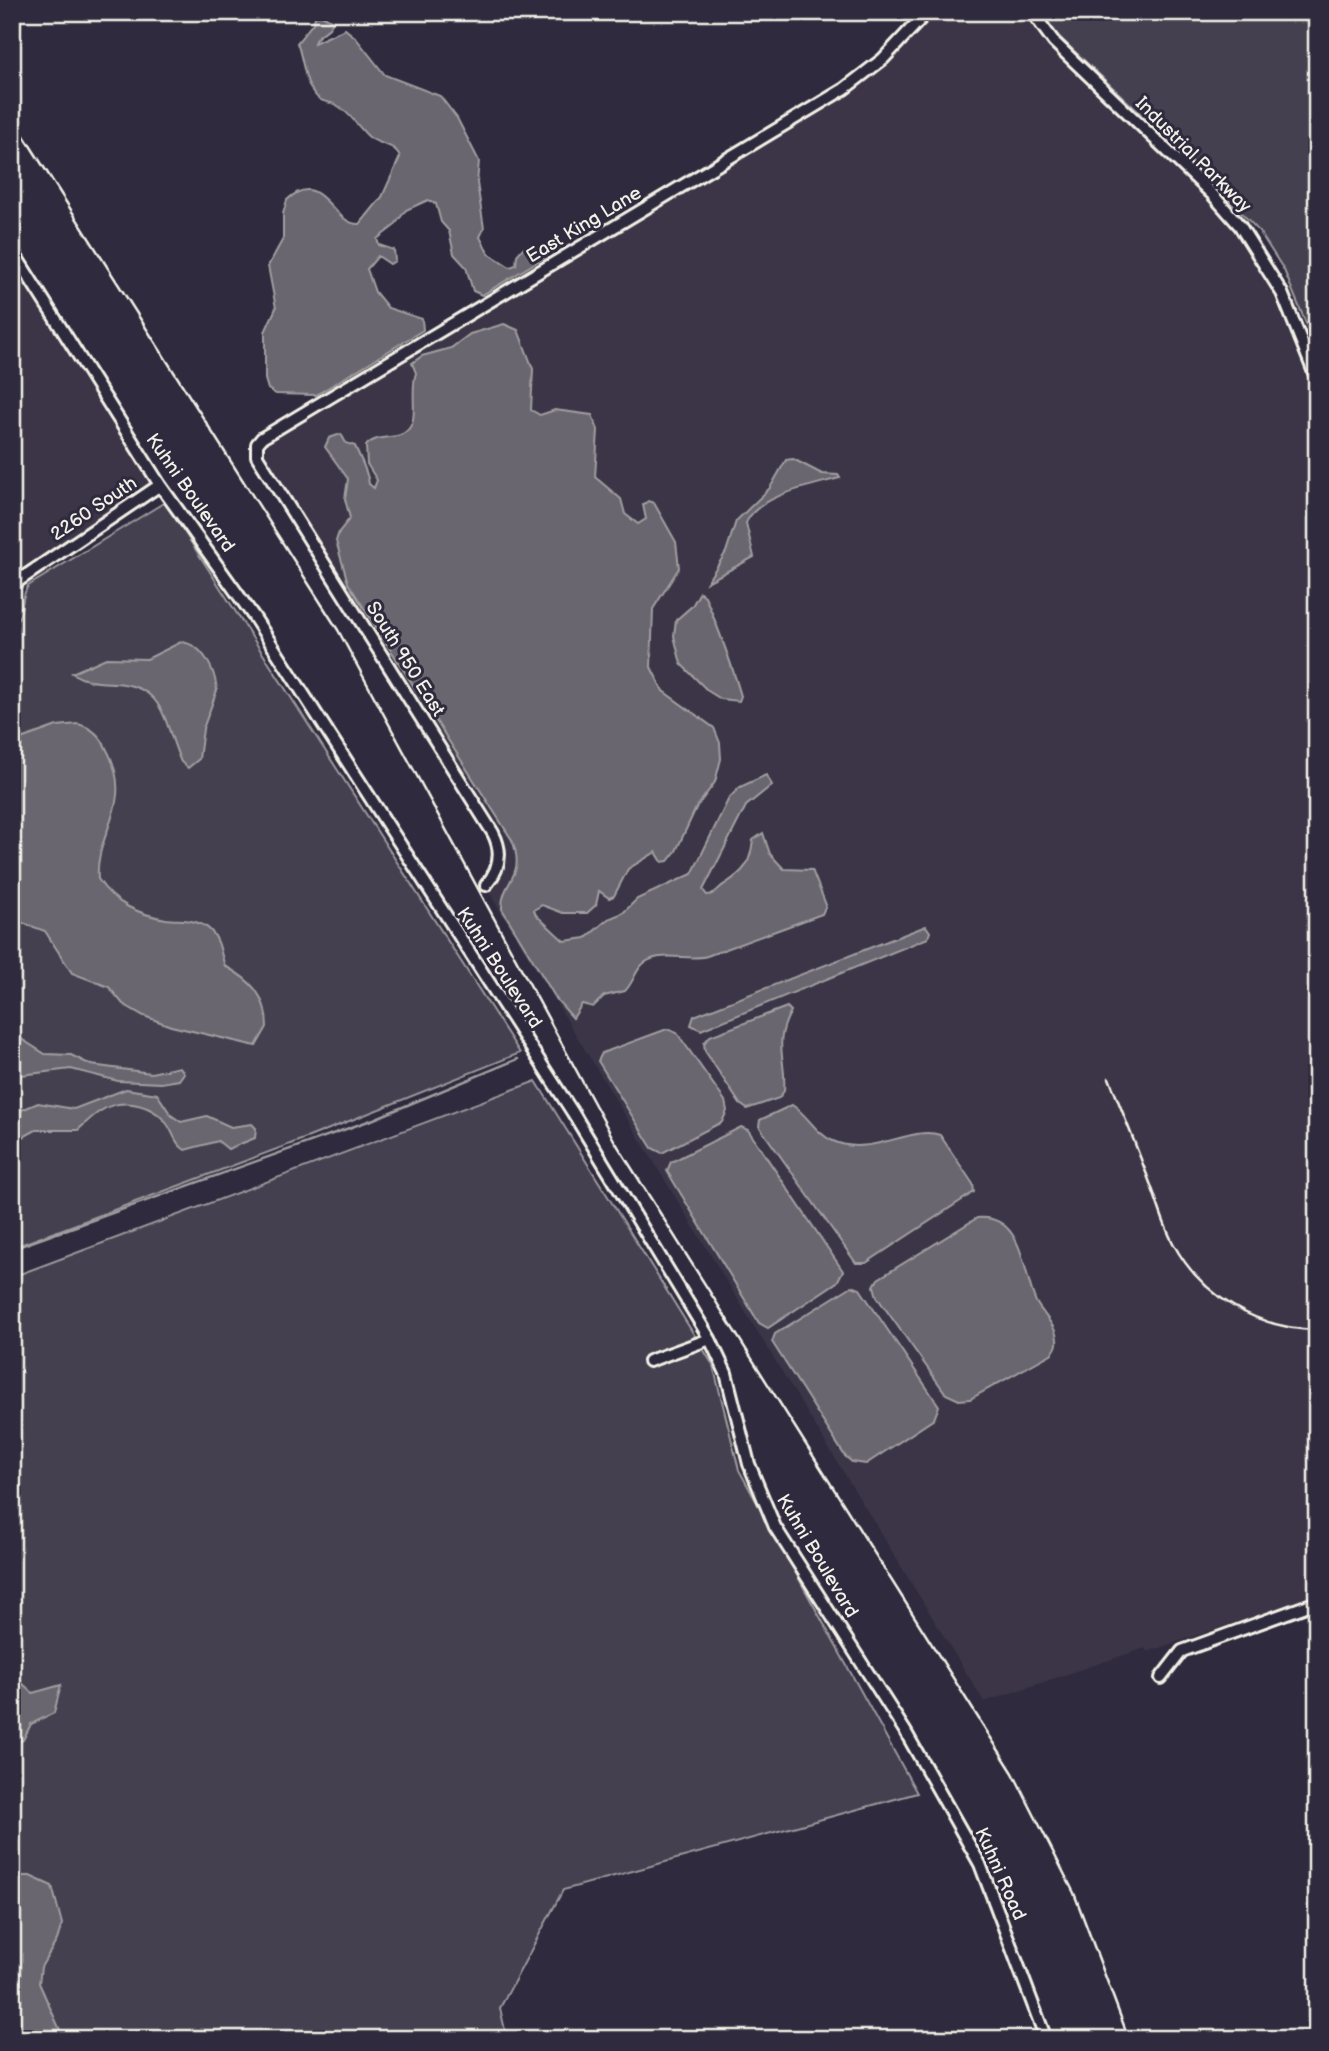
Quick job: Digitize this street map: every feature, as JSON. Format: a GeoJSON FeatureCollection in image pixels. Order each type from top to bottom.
{"type":"FeatureCollection","features":[{"type":"Feature","properties":{"kind":"street","name":"East King Lane"},"geometry":{"type":"LineString","coordinates":[[257,456],[257,444],[262,438],[844,89],[883,59],[927,12]]}},
{"type":"Feature","properties":{"kind":"street","name":"Industrial Parkway"},"geometry":{"type":"LineString","coordinates":[[1032,12],[1054,42],[1212,194],[1240,226],[1282,293],[1317,380]]}},
{"type":"Feature","properties":{"kind":"street","name":"Kuhni Boulevard"},"geometry":{"type":"LineString","coordinates":[[12,250],[160,485],[254,617],[573,1113],[710,1339],[726,1373],[749,1465],[775,1527],[905,1731]]}},
{"type":"Feature","properties":{"kind":"street","name":"South 950 East"},"geometry":{"type":"LineString","coordinates":[[257,456],[494,833],[498,845],[498,863],[486,885]]}},
{"type":"Feature","properties":{"kind":"street","name":"2260 South"},"geometry":{"type":"LineString","coordinates":[[12,585],[160,485]]}},
{"type":"Feature","properties":{"kind":"street"},"geometry":{"type":"LineString","coordinates":[[649,1361],[710,1339]]}},
{"type":"Feature","properties":{"kind":"street"},"geometry":{"type":"LineString","coordinates":[[1161,1678],[1182,1651],[1317,1602]]}},
{"type":"Feature","properties":{"kind":"street","name":"Kuhni Road"},"geometry":{"type":"LineString","coordinates":[[905,1731],[980,1864],[1046,2039]]}},
{"type":"Feature","properties":{"kind":"shaded area"},"geometry":{"type":"Polygon","coordinates":[[[317,12],[323,12],[322,15],[333,21],[314,43],[345,29],[355,37],[385,75],[440,96],[457,118],[479,161],[477,183],[484,228],[480,237],[488,253],[510,267],[516,265],[517,255],[523,248],[545,250],[550,254],[482,295],[473,291],[466,267],[454,254],[449,231],[441,222],[436,204],[428,200],[406,210],[394,226],[377,239],[379,245],[394,250],[395,261],[390,264],[378,256],[367,269],[375,292],[388,308],[422,319],[423,330],[316,395],[276,394],[268,389],[265,379],[265,332],[276,308],[268,266],[283,239],[283,214],[287,200],[299,192],[309,190],[326,200],[350,222],[360,224],[382,197],[400,157],[395,149],[369,137],[342,109],[318,98],[309,86],[297,43],[313,23],[317,12]]]}},
{"type":"Feature","properties":{"kind":"shaded area"},"geometry":{"type":"Polygon","coordinates":[[[935,12],[1023,12],[1041,39],[1214,207],[1248,250],[1270,287],[1317,402],[1317,1595],[1147,1652],[1145,1648],[984,1702],[491,896],[490,888],[506,860],[506,842],[502,831],[264,454],[270,438],[866,79],[896,55],[935,12]]]}},
{"type":"Feature","properties":{"kind":"shaded area"},"geometry":{"type":"Polygon","coordinates":[[[1039,12],[1299,12],[1317,29],[1317,350],[1284,270],[1259,231],[1199,169],[1053,31],[1039,12]]]}},
{"type":"Feature","properties":{"kind":"shaded area"},"geometry":{"type":"Polygon","coordinates":[[[12,250],[160,485],[12,585],[12,250]]]}},
{"type":"Feature","properties":{"kind":"shaded area"},"geometry":{"type":"Polygon","coordinates":[[[504,324],[518,330],[533,369],[531,410],[540,415],[555,410],[592,415],[598,430],[595,477],[621,499],[625,514],[638,524],[646,519],[643,505],[648,501],[654,503],[676,542],[679,568],[653,609],[651,667],[663,691],[714,728],[720,743],[721,759],[715,782],[696,808],[676,851],[668,861],[662,862],[656,852],[628,869],[614,896],[609,898],[599,891],[596,905],[587,913],[563,913],[542,905],[534,910],[536,915],[564,941],[586,938],[608,919],[623,913],[637,899],[692,874],[729,798],[740,787],[766,775],[772,785],[746,806],[703,890],[707,895],[712,894],[737,875],[748,861],[753,840],[763,833],[770,854],[784,869],[812,870],[826,905],[822,914],[707,956],[664,957],[648,961],[641,966],[625,991],[604,996],[593,1007],[582,1004],[573,1018],[557,1000],[502,909],[505,891],[517,863],[512,840],[348,583],[336,541],[339,532],[350,518],[345,499],[348,479],[325,447],[329,438],[341,434],[346,443],[355,446],[369,484],[374,488],[377,480],[367,464],[366,446],[376,439],[400,435],[410,427],[416,373],[412,363],[422,356],[451,348],[470,334],[504,324]]]}},
{"type":"Feature","properties":{"kind":"shaded area"},"geometry":{"type":"Polygon","coordinates":[[[793,459],[822,474],[838,475],[840,478],[802,488],[762,505],[752,513],[746,523],[754,557],[707,582],[726,552],[736,521],[770,488],[786,460],[793,459]]]}},
{"type":"Feature","properties":{"kind":"shaded area"},"geometry":{"type":"Polygon","coordinates":[[[165,502],[520,1053],[309,1137],[12,1248],[12,627],[19,618],[28,586],[165,502]]]}},
{"type":"Feature","properties":{"kind":"shaded area"},"geometry":{"type":"Polygon","coordinates":[[[700,592],[705,596],[724,646],[741,696],[739,701],[721,699],[708,691],[681,664],[674,636],[676,620],[692,606],[700,592]]]}},
{"type":"Feature","properties":{"kind":"shaded area"},"geometry":{"type":"Polygon","coordinates":[[[181,642],[202,653],[214,674],[217,690],[203,729],[199,759],[188,768],[181,762],[160,708],[144,691],[131,686],[92,681],[72,673],[106,658],[147,659],[181,642]]]}},
{"type":"Feature","properties":{"kind":"shaded area"},"geometry":{"type":"Polygon","coordinates":[[[78,724],[91,730],[104,743],[114,768],[117,786],[116,802],[98,862],[98,879],[111,895],[136,911],[166,919],[196,922],[211,931],[219,943],[225,966],[250,983],[261,998],[267,1027],[256,1046],[171,1026],[144,1016],[123,1004],[109,987],[72,973],[45,931],[12,919],[12,742],[57,726],[78,724]]]}},
{"type":"Feature","properties":{"kind":"shaded area"},"geometry":{"type":"Polygon","coordinates":[[[926,926],[930,932],[928,938],[701,1030],[691,1025],[694,1016],[926,926]]]}},
{"type":"Feature","properties":{"kind":"shaded area"},"geometry":{"type":"Polygon","coordinates":[[[787,1007],[791,1011],[785,1023],[781,1043],[784,1091],[779,1098],[747,1109],[740,1104],[705,1051],[704,1043],[710,1036],[787,1007]]]}},
{"type":"Feature","properties":{"kind":"shaded area"},"geometry":{"type":"Polygon","coordinates":[[[667,1029],[677,1033],[725,1101],[727,1111],[722,1122],[662,1153],[652,1148],[598,1061],[602,1053],[667,1029]]]}},
{"type":"Feature","properties":{"kind":"shaded area"},"geometry":{"type":"Polygon","coordinates":[[[12,1033],[45,1054],[71,1055],[91,1065],[151,1073],[180,1067],[184,1073],[179,1080],[161,1083],[118,1081],[71,1069],[12,1076],[12,1033]]]}},
{"type":"Feature","properties":{"kind":"shaded area"},"geometry":{"type":"Polygon","coordinates":[[[536,1081],[713,1365],[739,1470],[917,1793],[563,1890],[500,2008],[507,2039],[12,2039],[12,1277],[536,1081]]]}},
{"type":"Feature","properties":{"kind":"shaded area"},"geometry":{"type":"Polygon","coordinates":[[[126,1089],[157,1094],[171,1115],[181,1122],[207,1116],[231,1127],[252,1124],[256,1128],[255,1138],[228,1149],[218,1141],[185,1150],[161,1117],[144,1107],[126,1104],[107,1107],[78,1130],[36,1130],[12,1143],[12,1114],[38,1103],[74,1109],[126,1089]]]}},
{"type":"Feature","properties":{"kind":"shaded area"},"geometry":{"type":"Polygon","coordinates":[[[792,1105],[827,1138],[847,1145],[876,1144],[916,1134],[940,1135],[973,1184],[974,1192],[866,1263],[856,1263],[759,1126],[760,1120],[792,1105]]]}},
{"type":"Feature","properties":{"kind":"shaded area"},"geometry":{"type":"Polygon","coordinates":[[[741,1127],[748,1130],[843,1271],[837,1282],[768,1328],[759,1323],[667,1171],[671,1162],[741,1127]]]}},
{"type":"Feature","properties":{"kind":"shaded area"},"geometry":{"type":"Polygon","coordinates":[[[977,1218],[992,1219],[1004,1225],[1013,1235],[1024,1261],[1031,1290],[1055,1330],[1057,1344],[1051,1354],[970,1399],[959,1400],[946,1394],[877,1297],[874,1286],[878,1279],[977,1218]]]}},
{"type":"Feature","properties":{"kind":"shaded area"},"geometry":{"type":"Polygon","coordinates":[[[852,1286],[860,1289],[939,1406],[934,1419],[866,1464],[852,1462],[845,1456],[772,1342],[775,1334],[852,1286]]]}},
{"type":"Feature","properties":{"kind":"shaded area"},"geometry":{"type":"Polygon","coordinates":[[[12,1674],[33,1693],[61,1685],[54,1713],[31,1724],[23,1740],[12,1745],[12,1674]]]}},
{"type":"Feature","properties":{"kind":"shaded area"},"geometry":{"type":"Polygon","coordinates":[[[12,1876],[30,1876],[52,1886],[62,1924],[57,1940],[41,1967],[39,1983],[64,2039],[12,2039],[12,1876]]]}},
{"type":"Feature","properties":{"kind":"waterway"},"geometry":{"type":"LineString","coordinates":[[12,1249],[374,1119],[518,1059]]}},
{"type":"Feature","properties":{"kind":"railway"},"geometry":{"type":"LineString","coordinates":[[1305,12],[1317,23]]}},
{"type":"Feature","properties":{"kind":"railway"},"geometry":{"type":"LineString","coordinates":[[12,117],[338,630],[614,1140],[1013,1773],[1074,1893],[1129,2039]]}},
{"type":"Feature","properties":{"kind":"railway"},"geometry":{"type":"LineString","coordinates":[[1109,1078],[1166,1228],[1185,1262],[1199,1279],[1215,1294],[1252,1316],[1295,1328],[1317,1330]]}}]}
